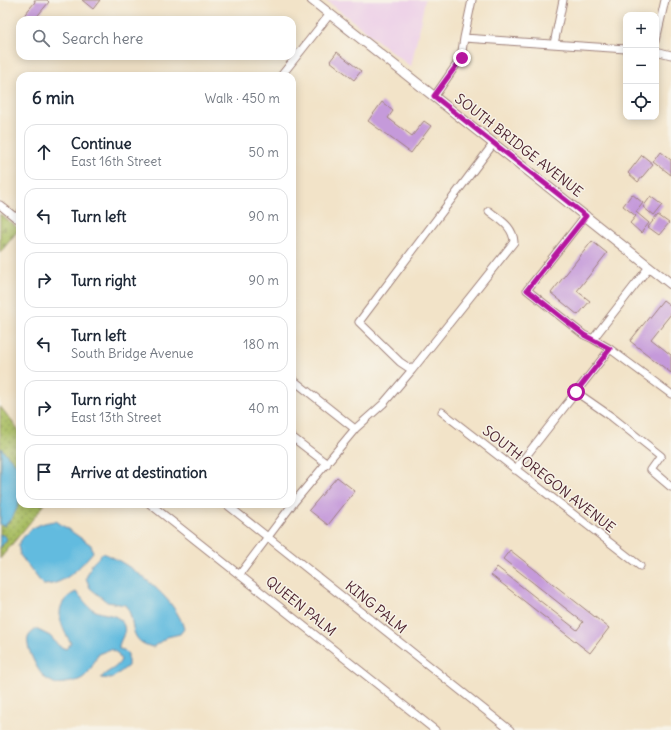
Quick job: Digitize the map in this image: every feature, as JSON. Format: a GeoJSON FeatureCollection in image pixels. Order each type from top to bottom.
{"type":"FeatureCollection","features":[{"type":"Feature","properties":{"kind":"street","name":"SOUTH BRIDGE AVENUE"},"geometry":{"type":"LineString","coordinates":[[312,0],[671,284]]}},
{"type":"Feature","properties":{"kind":"street"},"geometry":{"type":"LineString","coordinates":[[434,96],[462,58],[464,38],[472,0]]}},
{"type":"Feature","properties":{"kind":"street"},"geometry":{"type":"LineString","coordinates":[[554,44],[563,0]]}},
{"type":"Feature","properties":{"kind":"street"},"geometry":{"type":"LineString","coordinates":[[659,27],[665,0]]}},
{"type":"Feature","properties":{"kind":"street"},"geometry":{"type":"LineString","coordinates":[[296,58],[330,14]]}},
{"type":"Feature","properties":{"kind":"street"},"geometry":{"type":"LineString","coordinates":[[464,38],[623,49]]}},
{"type":"Feature","properties":{"kind":"street"},"geometry":{"type":"LineString","coordinates":[[659,52],[671,55]]}},
{"type":"Feature","properties":{"kind":"street"},"geometry":{"type":"LineString","coordinates":[[285,72],[294,60]]}},
{"type":"Feature","properties":{"kind":"street"},"geometry":{"type":"LineString","coordinates":[[412,370],[400,362],[358,322],[494,143]]}},
{"type":"Feature","properties":{"kind":"street"},"geometry":{"type":"LineString","coordinates":[[0,205],[16,214]]}},
{"type":"Feature","properties":{"kind":"street"},"geometry":{"type":"LineString","coordinates":[[296,498],[355,429],[382,404],[412,370],[514,242],[514,233],[507,225],[489,211]]}},
{"type":"Feature","properties":{"kind":"street"},"geometry":{"type":"LineString","coordinates":[[586,216],[527,290],[584,335],[610,349],[671,394]]}},
{"type":"Feature","properties":{"kind":"street"},"geometry":{"type":"LineString","coordinates":[[593,339],[649,266]]}},
{"type":"Feature","properties":{"kind":"street"},"geometry":{"type":"LineString","coordinates":[[515,470],[610,349]]}},
{"type":"Feature","properties":{"kind":"street"},"geometry":{"type":"LineString","coordinates":[[296,382],[355,429]]}},
{"type":"Feature","properties":{"kind":"street"},"geometry":{"type":"LineString","coordinates":[[576,392],[612,417],[661,456],[650,470],[671,487]]}},
{"type":"Feature","properties":{"kind":"street","name":"SOUTH OREGON AVENUE"},"geometry":{"type":"LineString","coordinates":[[442,412],[640,566]]}},
{"type":"Feature","properties":{"kind":"street"},"geometry":{"type":"LineString","coordinates":[[296,440],[326,464]]}},
{"type":"Feature","properties":{"kind":"street","name":"QUEEN PALM"},"geometry":{"type":"LineString","coordinates":[[155,508],[435,730]]}},
{"type":"Feature","properties":{"kind":"street","name":"KING PALM"},"geometry":{"type":"LineString","coordinates":[[231,508],[510,730]]}},
{"type":"Feature","properties":{"kind":"street"},"geometry":{"type":"LineString","coordinates":[[240,574],[288,508]]}},
{"type":"Feature","properties":{"kind":"shaded area"},"geometry":{"type":"Polygon","coordinates":[[[326,0],[425,0],[411,67],[326,0]]]}},
{"type":"Feature","properties":{"kind":"green space"},"geometry":{"type":"Polygon","coordinates":[[[0,214],[16,227],[16,233],[0,253],[0,214]]]}},
{"type":"Feature","properties":{"kind":"green space"},"geometry":{"type":"Polygon","coordinates":[[[0,406],[16,427],[16,508],[42,508],[0,559],[0,406]]]}},
{"type":"Feature","properties":{"kind":"water"},"geometry":{"type":"Polygon","coordinates":[[[1,448],[16,465],[17,508],[15,513],[4,526],[0,524],[1,448]]]}},
{"type":"Feature","properties":{"kind":"water"},"geometry":{"type":"Polygon","coordinates":[[[56,521],[91,545],[93,552],[65,579],[43,585],[20,555],[18,545],[29,531],[38,525],[56,521]]]}},
{"type":"Feature","properties":{"kind":"water"},"geometry":{"type":"Polygon","coordinates":[[[0,534],[5,536],[7,539],[0,548],[0,534]]]}},
{"type":"Feature","properties":{"kind":"water"},"geometry":{"type":"Polygon","coordinates":[[[103,553],[126,565],[139,574],[163,595],[180,618],[184,629],[180,634],[167,637],[153,647],[144,644],[139,640],[135,635],[129,611],[125,605],[107,602],[90,588],[86,578],[92,564],[103,553]]]}},
{"type":"Feature","properties":{"kind":"water"},"geometry":{"type":"Polygon","coordinates":[[[76,592],[91,609],[115,616],[122,622],[125,629],[119,649],[124,650],[128,654],[128,666],[111,679],[101,678],[117,666],[121,660],[117,653],[111,649],[98,654],[87,674],[83,678],[73,682],[56,684],[42,675],[30,653],[28,638],[36,629],[50,636],[59,646],[66,649],[71,643],[63,629],[60,614],[61,608],[63,602],[76,592]]]}},
{"type":"Feature","properties":{"kind":"building"},"geometry":{"type":"Polygon","coordinates":[[[34,0],[47,0],[49,2],[37,16],[27,16],[25,14],[35,2],[34,0]]]}},
{"type":"Feature","properties":{"kind":"building"},"geometry":{"type":"Polygon","coordinates":[[[82,0],[100,0],[93,9],[82,0]]]}},
{"type":"Feature","properties":{"kind":"building"},"geometry":{"type":"Polygon","coordinates":[[[337,52],[361,71],[354,80],[330,61],[337,52]]]}},
{"type":"Feature","properties":{"kind":"building"},"geometry":{"type":"Polygon","coordinates":[[[382,102],[393,111],[388,118],[412,136],[424,121],[431,126],[411,153],[368,121],[382,102]]]}},
{"type":"Feature","properties":{"kind":"building"},"geometry":{"type":"Polygon","coordinates":[[[660,151],[671,160],[671,175],[653,161],[660,151]]]}},
{"type":"Feature","properties":{"kind":"building"},"geometry":{"type":"Polygon","coordinates":[[[642,155],[653,164],[638,182],[628,173],[642,155]]]}},
{"type":"Feature","properties":{"kind":"building"},"geometry":{"type":"Polygon","coordinates":[[[632,194],[643,203],[636,212],[649,223],[641,233],[630,223],[636,216],[623,206],[632,194]]]}},
{"type":"Feature","properties":{"kind":"building"},"geometry":{"type":"Polygon","coordinates":[[[651,196],[663,205],[654,216],[643,207],[651,196]]]}},
{"type":"Feature","properties":{"kind":"building"},"geometry":{"type":"Polygon","coordinates":[[[658,215],[669,223],[659,235],[648,227],[658,215]]]}},
{"type":"Feature","properties":{"kind":"building"},"geometry":{"type":"Polygon","coordinates":[[[592,241],[607,253],[577,291],[590,301],[578,315],[551,293],[592,241]]]}},
{"type":"Feature","properties":{"kind":"building"},"geometry":{"type":"Polygon","coordinates":[[[663,300],[671,306],[671,314],[651,339],[671,355],[671,373],[630,341],[663,300]]]}},
{"type":"Feature","properties":{"kind":"building"},"geometry":{"type":"Polygon","coordinates":[[[337,477],[355,491],[328,525],[309,510],[337,477]]]}},
{"type":"Feature","properties":{"kind":"building"},"geometry":{"type":"Polygon","coordinates":[[[510,550],[609,628],[590,653],[491,575],[497,567],[577,630],[583,622],[503,559],[510,550]]]}},
{"type":"Feature","properties":{"kind":"route"},"geometry":{"type":"LineString","coordinates":[[462,58],[434,96],[586,216],[527,290],[554,313],[584,335],[610,349],[576,392]]}}]}
